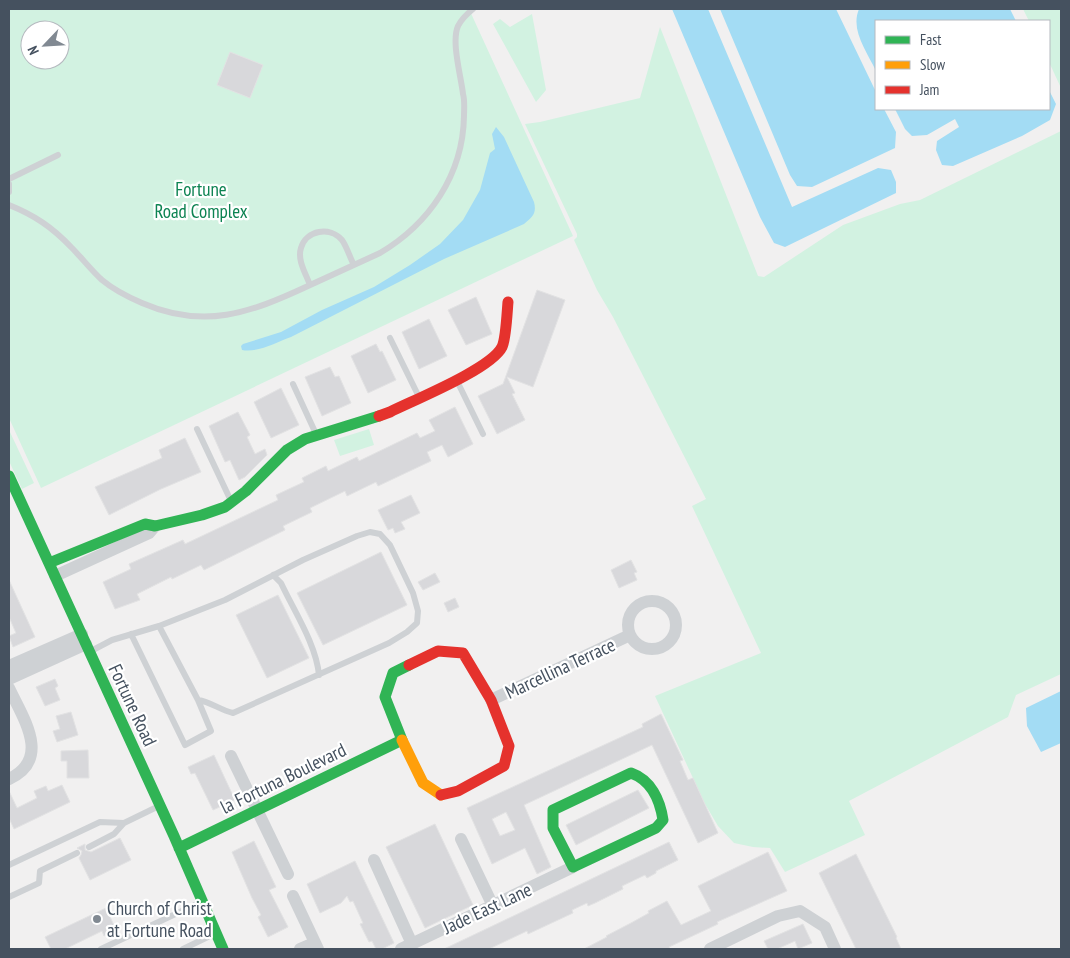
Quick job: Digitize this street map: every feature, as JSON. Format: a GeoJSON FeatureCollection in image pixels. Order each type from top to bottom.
{"type":"FeatureCollection","features":[{"type":"Feature","properties":{"kind":"street"},"geometry":{"type":"LineString","coordinates":[[49,563],[102,540],[149,533],[155,526],[202,515],[225,507],[246,492],[287,450],[305,439],[390,412],[477,370],[491,361],[502,347],[508,302]]}},
{"type":"Feature","properties":{"kind":"street","name":"Fortune Road"},"geometry":{"type":"LineString","coordinates":[[9,476],[160,805],[223,949]]}},
{"type":"Feature","properties":{"kind":"street"},"geometry":{"type":"LineString","coordinates":[[55,576],[108,552],[133,534]]}},
{"type":"Feature","properties":{"kind":"street","name":"Marcellina Terrace"},"geometry":{"type":"LineString","coordinates":[[490,700],[630,635]]}},
{"type":"Feature","properties":{"kind":"street"},"geometry":{"type":"LineString","coordinates":[[9,666],[86,643]]}},
{"type":"Feature","properties":{"kind":"street"},"geometry":{"type":"LineString","coordinates":[[9,679],[86,643]]}},
{"type":"Feature","properties":{"kind":"street"},"geometry":{"type":"LineString","coordinates":[[438,651],[463,652],[490,700],[509,746],[504,766],[458,791],[439,794],[424,783],[402,740],[385,697],[392,673],[438,651]]}},
{"type":"Feature","properties":{"kind":"street"},"geometry":{"type":"LineString","coordinates":[[9,688],[31,735],[33,748],[26,767],[21,773],[9,779]]}},
{"type":"Feature","properties":{"kind":"street","name":"la Fortuna Boulevard"},"geometry":{"type":"LineString","coordinates":[[179,848],[402,740]]}},
{"type":"Feature","properties":{"kind":"street"},"geometry":{"type":"LineString","coordinates":[[231,756],[288,874]]}},
{"type":"Feature","properties":{"kind":"street","name":"Jade East Lane"},"geometry":{"type":"LineString","coordinates":[[407,947],[656,828],[663,820],[662,812],[648,781],[639,774],[631,773],[554,810],[553,828],[573,867]]}},
{"type":"Feature","properties":{"kind":"street"},"geometry":{"type":"LineString","coordinates":[[461,839],[493,906]]}},
{"type":"Feature","properties":{"kind":"street"},"geometry":{"type":"LineString","coordinates":[[374,860],[407,947]]}},
{"type":"Feature","properties":{"kind":"street"},"geometry":{"type":"LineString","coordinates":[[293,896],[316,946],[300,949]]}},
{"type":"Feature","properties":{"kind":"street"},"geometry":{"type":"LineString","coordinates":[[710,949],[778,916],[800,911],[825,927],[835,949]]}},
{"type":"Feature","properties":{"kind":"lane"},"geometry":{"type":"LineString","coordinates":[[9,206],[30,214],[58,233],[103,281],[127,296],[173,314],[196,317],[236,314],[270,304],[396,244],[430,211],[443,193],[454,168],[461,144],[464,118],[464,96],[456,40],[458,26],[473,9]]}},
{"type":"Feature","properties":{"kind":"lane"},"geometry":{"type":"LineString","coordinates":[[9,179],[58,155]]}},
{"type":"Feature","properties":{"kind":"lane"},"geometry":{"type":"LineString","coordinates":[[9,184],[9,192]]}},
{"type":"Feature","properties":{"kind":"lane"},"geometry":{"type":"LineString","coordinates":[[310,285],[301,261],[300,248],[307,237],[322,231],[332,233],[342,240],[354,265]]}},
{"type":"Feature","properties":{"kind":"lane"},"geometry":{"type":"LineString","coordinates":[[390,338],[419,398]]}},
{"type":"Feature","properties":{"kind":"lane"},"geometry":{"type":"LineString","coordinates":[[456,380],[483,434]]}},
{"type":"Feature","properties":{"kind":"lane"},"geometry":{"type":"LineString","coordinates":[[293,384],[317,436]]}},
{"type":"Feature","properties":{"kind":"lane"},"geometry":{"type":"LineString","coordinates":[[197,429],[232,502]]}},
{"type":"Feature","properties":{"kind":"lane"},"geometry":{"type":"LineString","coordinates":[[86,643],[112,640],[159,626],[225,600],[273,575],[357,536],[370,532],[380,534],[390,546],[414,593],[418,611],[417,623],[407,632],[389,643],[233,712],[222,710],[209,702],[198,700]]}},
{"type":"Feature","properties":{"kind":"lane"},"geometry":{"type":"LineString","coordinates":[[102,540],[108,552]]}},
{"type":"Feature","properties":{"kind":"lane"},"geometry":{"type":"LineString","coordinates":[[273,575],[281,583],[311,647],[318,663],[319,675]]}},
{"type":"Feature","properties":{"kind":"lane"},"geometry":{"type":"LineString","coordinates":[[131,634],[185,745],[211,731],[198,700],[159,626]]}},
{"type":"Feature","properties":{"kind":"lane"},"geometry":{"type":"LineString","coordinates":[[89,847],[114,834],[124,824],[160,805]]}},
{"type":"Feature","properties":{"kind":"lane"},"geometry":{"type":"LineString","coordinates":[[9,865],[100,822],[124,824]]}},
{"type":"Feature","properties":{"kind":"lane"},"geometry":{"type":"LineString","coordinates":[[9,897],[39,882],[40,871],[77,853]]}},
{"type":"Feature","properties":{"kind":"lane"},"geometry":{"type":"LineString","coordinates":[[100,949],[201,902]]}},
{"type":"Feature","properties":{"kind":"lane"},"geometry":{"type":"LineString","coordinates":[[183,949],[215,934]]}},
{"type":"Feature","properties":{"kind":"green space","name":"Fortune Road Complex"},"geometry":{"type":"Polygon","coordinates":[[[9,9],[469,9],[573,236],[41,488],[9,418],[9,9]]]}},
{"type":"Feature","properties":{"kind":"green space"},"geometry":{"type":"Polygon","coordinates":[[[1023,9],[1061,9],[1061,88],[1050,64],[1050,20],[1028,20],[1023,9]]]}},
{"type":"Feature","properties":{"kind":"green space"},"geometry":{"type":"Polygon","coordinates":[[[532,14],[546,90],[536,102],[493,24],[500,19],[510,27],[532,14]]]}},
{"type":"Feature","properties":{"kind":"green space"},"geometry":{"type":"Polygon","coordinates":[[[660,27],[758,276],[764,277],[843,225],[900,204],[920,200],[1061,131],[1061,674],[1016,695],[1008,717],[849,801],[865,835],[785,872],[770,848],[734,843],[718,826],[705,804],[655,696],[761,653],[692,506],[706,499],[613,317],[597,290],[574,240],[577,234],[525,124],[640,98],[660,27]]]}},
{"type":"Feature","properties":{"kind":"green space"},"geometry":{"type":"Polygon","coordinates":[[[369,429],[374,445],[340,456],[334,440],[369,429]]]}},
{"type":"Feature","properties":{"kind":"green space"},"geometry":{"type":"Polygon","coordinates":[[[9,430],[34,483],[22,489],[9,461],[9,430]]]}},
{"type":"Feature","properties":{"kind":"water"},"geometry":{"type":"Polygon","coordinates":[[[672,9],[708,9],[792,207],[878,168],[891,170],[896,182],[896,193],[785,247],[774,243],[760,217],[672,9]]]}},
{"type":"Feature","properties":{"kind":"water"},"geometry":{"type":"Polygon","coordinates":[[[720,9],[836,9],[875,90],[875,110],[885,110],[896,132],[895,148],[812,187],[797,186],[790,175],[720,9]]]}},
{"type":"Feature","properties":{"kind":"water"},"geometry":{"type":"Polygon","coordinates":[[[859,9],[1010,9],[1016,20],[875,20],[875,69],[858,33],[857,17],[859,9]]]}},
{"type":"Feature","properties":{"kind":"water"},"geometry":{"type":"Polygon","coordinates":[[[1050,92],[1056,104],[1050,120],[1022,136],[953,166],[942,165],[936,150],[937,141],[959,127],[955,119],[927,135],[912,136],[905,129],[896,110],[1050,110],[1050,92]]]}},
{"type":"Feature","properties":{"kind":"water"},"geometry":{"type":"Polygon","coordinates":[[[496,127],[504,137],[534,202],[534,212],[527,222],[444,259],[291,337],[261,349],[242,350],[241,346],[243,344],[281,332],[322,310],[374,287],[440,244],[463,220],[480,190],[490,153],[495,149],[492,134],[496,127]]]}},
{"type":"Feature","properties":{"kind":"water"},"geometry":{"type":"Polygon","coordinates":[[[1061,691],[1061,743],[1041,752],[1027,726],[1026,708],[1061,691]]]}},
{"type":"Feature","properties":{"kind":"building"},"geometry":{"type":"Polygon","coordinates":[[[230,52],[263,65],[250,98],[217,85],[230,52]]]}},
{"type":"Feature","properties":{"kind":"building"},"geometry":{"type":"Polygon","coordinates":[[[537,290],[565,300],[533,387],[507,377],[515,393],[512,394],[525,420],[497,434],[478,396],[503,384],[537,290]]]}},
{"type":"Feature","properties":{"kind":"building"},"geometry":{"type":"Polygon","coordinates":[[[476,297],[492,334],[466,345],[448,310],[476,297]]]}},
{"type":"Feature","properties":{"kind":"building"},"geometry":{"type":"Polygon","coordinates":[[[429,319],[447,356],[419,369],[402,332],[429,319]]]}},
{"type":"Feature","properties":{"kind":"building"},"geometry":{"type":"Polygon","coordinates":[[[376,344],[380,352],[382,351],[396,380],[368,393],[351,356],[376,344]]]}},
{"type":"Feature","properties":{"kind":"building"},"geometry":{"type":"Polygon","coordinates":[[[330,367],[335,377],[339,376],[351,403],[322,416],[305,377],[330,367]]]}},
{"type":"Feature","properties":{"kind":"building"},"geometry":{"type":"Polygon","coordinates":[[[281,388],[299,425],[271,438],[254,402],[281,388]]]}},
{"type":"Feature","properties":{"kind":"building"},"geometry":{"type":"Polygon","coordinates":[[[455,407],[473,444],[448,457],[442,445],[427,452],[431,461],[378,486],[376,482],[347,496],[345,491],[310,508],[312,512],[283,526],[285,530],[204,570],[201,565],[172,579],[171,577],[137,594],[140,600],[115,609],[103,582],[131,569],[129,564],[183,540],[185,544],[278,500],[276,495],[304,482],[302,478],[326,466],[328,471],[357,457],[359,461],[417,433],[420,438],[435,431],[429,420],[455,407]]]}},
{"type":"Feature","properties":{"kind":"building"},"geometry":{"type":"Polygon","coordinates":[[[238,412],[250,435],[247,437],[255,454],[265,449],[267,455],[245,477],[239,480],[230,460],[225,462],[209,426],[238,412]]]}},
{"type":"Feature","properties":{"kind":"building"},"geometry":{"type":"Polygon","coordinates":[[[185,438],[201,472],[161,489],[109,515],[95,487],[162,458],[159,450],[185,438]]]}},
{"type":"Feature","properties":{"kind":"building"},"geometry":{"type":"Polygon","coordinates":[[[411,495],[420,513],[401,522],[405,529],[395,533],[393,528],[388,530],[378,510],[411,495]]]}},
{"type":"Feature","properties":{"kind":"building"},"geometry":{"type":"Polygon","coordinates":[[[381,552],[407,605],[323,645],[297,593],[381,552]]]}},
{"type":"Feature","properties":{"kind":"building"},"geometry":{"type":"Polygon","coordinates":[[[631,560],[637,572],[634,573],[637,580],[619,588],[611,570],[631,560]]]}},
{"type":"Feature","properties":{"kind":"building"},"geometry":{"type":"Polygon","coordinates":[[[435,573],[440,582],[423,590],[418,582],[435,573]]]}},
{"type":"Feature","properties":{"kind":"building"},"geometry":{"type":"Polygon","coordinates":[[[9,580],[35,637],[13,647],[9,636],[16,633],[9,617],[9,580]]]}},
{"type":"Feature","properties":{"kind":"building"},"geometry":{"type":"Polygon","coordinates":[[[278,595],[309,658],[267,678],[236,615],[278,595]]]}},
{"type":"Feature","properties":{"kind":"building"},"geometry":{"type":"Polygon","coordinates":[[[455,598],[459,607],[448,612],[444,603],[455,598]]]}},
{"type":"Feature","properties":{"kind":"building"},"geometry":{"type":"Polygon","coordinates":[[[55,679],[58,686],[55,688],[60,700],[45,706],[36,687],[55,679]]]}},
{"type":"Feature","properties":{"kind":"building"},"geometry":{"type":"Polygon","coordinates":[[[71,712],[78,735],[57,742],[53,731],[60,729],[56,716],[71,712]]]}},
{"type":"Feature","properties":{"kind":"building"},"geometry":{"type":"Polygon","coordinates":[[[661,714],[683,760],[680,761],[688,780],[693,778],[718,833],[698,843],[652,745],[524,805],[551,867],[537,874],[525,848],[492,864],[467,808],[643,727],[642,724],[661,714]],[[506,812],[492,819],[500,836],[515,830],[506,812]]]}},
{"type":"Feature","properties":{"kind":"building"},"geometry":{"type":"Polygon","coordinates":[[[88,750],[89,778],[67,778],[67,761],[61,761],[61,751],[88,750]]]}},
{"type":"Feature","properties":{"kind":"building"},"geometry":{"type":"Polygon","coordinates":[[[214,755],[235,800],[213,810],[195,773],[191,774],[188,767],[214,755]]]}},
{"type":"Feature","properties":{"kind":"building"},"geometry":{"type":"Polygon","coordinates":[[[62,785],[70,802],[14,829],[9,818],[9,791],[17,808],[37,798],[34,791],[46,786],[48,791],[62,785]]]}},
{"type":"Feature","properties":{"kind":"building"},"geometry":{"type":"Polygon","coordinates":[[[638,790],[649,808],[576,845],[566,825],[638,790]]]}},
{"type":"Feature","properties":{"kind":"building"},"geometry":{"type":"Polygon","coordinates":[[[435,824],[473,905],[425,928],[386,847],[435,824]]]}},
{"type":"Feature","properties":{"kind":"building"},"geometry":{"type":"Polygon","coordinates":[[[120,838],[131,860],[90,880],[79,858],[82,851],[77,848],[85,844],[85,850],[91,852],[120,838]]]}},
{"type":"Feature","properties":{"kind":"building"},"geometry":{"type":"Polygon","coordinates":[[[254,841],[276,887],[269,890],[288,927],[268,937],[258,917],[261,915],[232,852],[254,841]]]}},
{"type":"Feature","properties":{"kind":"building"},"geometry":{"type":"Polygon","coordinates":[[[669,842],[678,860],[656,871],[656,873],[647,878],[645,875],[622,886],[623,889],[595,903],[588,906],[587,903],[572,910],[573,913],[528,934],[527,931],[489,949],[444,949],[669,842]]]}},
{"type":"Feature","properties":{"kind":"building"},"geometry":{"type":"Polygon","coordinates":[[[768,852],[787,891],[717,922],[718,924],[669,947],[670,949],[584,949],[667,901],[681,925],[711,911],[698,886],[768,852]]]}},
{"type":"Feature","properties":{"kind":"building"},"geometry":{"type":"Polygon","coordinates":[[[856,854],[897,937],[901,949],[856,949],[819,873],[856,854]]]}},
{"type":"Feature","properties":{"kind":"building"},"geometry":{"type":"Polygon","coordinates":[[[355,861],[394,943],[382,949],[376,949],[372,941],[369,942],[360,924],[363,923],[353,901],[350,902],[347,896],[341,903],[320,913],[307,884],[355,861]]]}},
{"type":"Feature","properties":{"kind":"building","name":"Church of Christ at Fortune Road"},"geometry":{"type":"Polygon","coordinates":[[[106,908],[116,930],[104,936],[102,931],[65,949],[51,949],[45,937],[106,908]]]}},
{"type":"Feature","properties":{"kind":"building"},"geometry":{"type":"Polygon","coordinates":[[[803,924],[812,943],[798,949],[795,941],[777,949],[768,949],[764,941],[803,924]]]}},
{"type":"Feature","properties":{"kind":"traffic: fast"},"geometry":{"type":"LineString","coordinates":[[49,563],[145,524],[155,526],[202,515],[225,507],[246,491],[287,450],[305,439],[379,416]]}},
{"type":"Feature","properties":{"kind":"traffic: fast"},"geometry":{"type":"LineString","coordinates":[[9,476],[174,836],[223,949]]}},
{"type":"Feature","properties":{"kind":"traffic: fast"},"geometry":{"type":"LineString","coordinates":[[179,848],[402,740],[385,697],[393,673],[409,665]]}},
{"type":"Feature","properties":{"kind":"traffic: fast"},"geometry":{"type":"LineString","coordinates":[[631,773],[644,780],[649,786],[660,805],[663,820],[656,828],[573,867],[553,828],[553,810],[631,773]]}},
{"type":"Feature","properties":{"kind":"traffic: slow"},"geometry":{"type":"LineString","coordinates":[[402,740],[423,783],[441,795]]}},
{"type":"Feature","properties":{"kind":"traffic: jam"},"geometry":{"type":"LineString","coordinates":[[379,416],[451,383],[495,356],[503,343],[508,302]]}},
{"type":"Feature","properties":{"kind":"traffic: jam"},"geometry":{"type":"LineString","coordinates":[[409,665],[438,651],[463,653],[491,700],[509,746],[504,766],[458,791],[441,795]]}},
{"type":"Feature","properties":{"kind":"place","name":"Church of Christ at Fortune Road"},"geometry":{"type":"Point","coordinates":[97,919]}}]}
